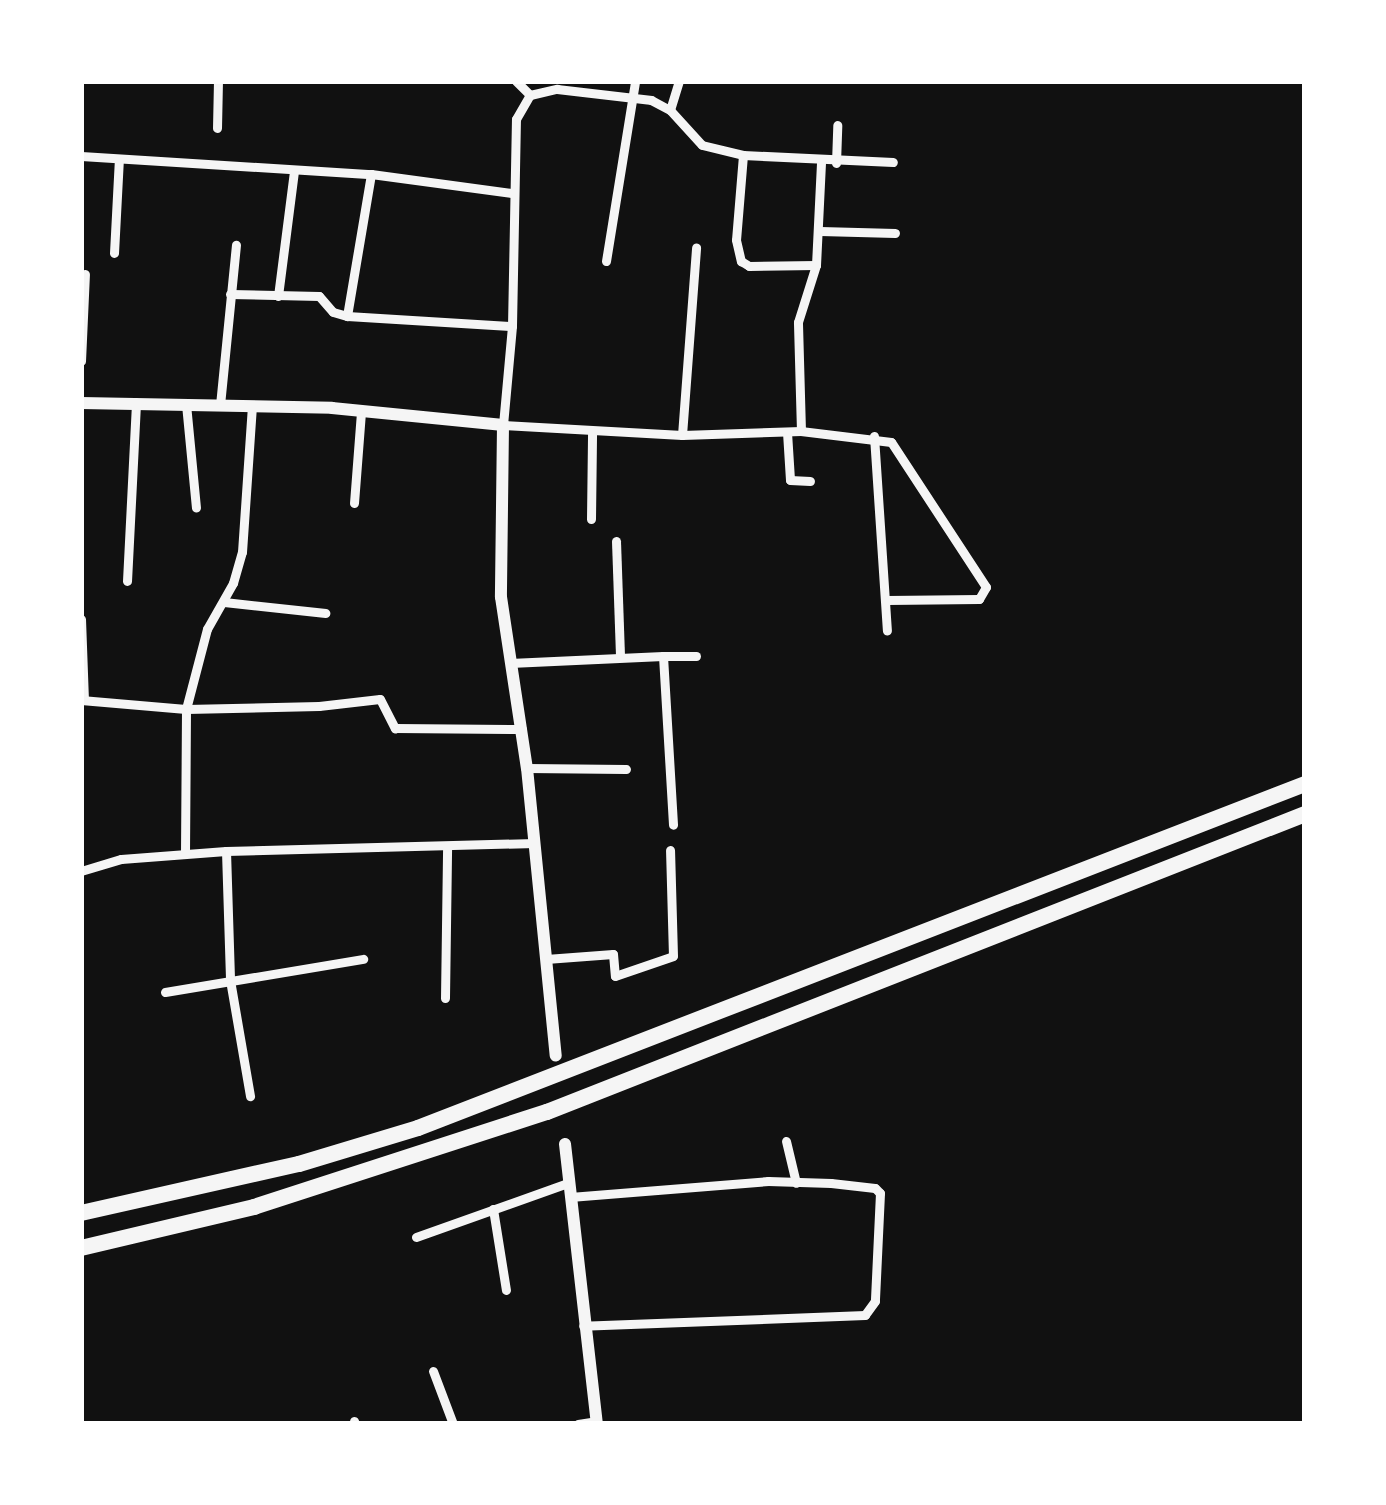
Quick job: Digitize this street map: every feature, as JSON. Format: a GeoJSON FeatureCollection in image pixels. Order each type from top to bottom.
{"type":"FeatureCollection","features":[{"type":"Feature","properties":{"kind":"highway"},"geometry":{"type":"LineString","coordinates":[[81,1213],[299,1164],[418,1128],[1305,784]]}},
{"type":"Feature","properties":{"kind":"highway"},"geometry":{"type":"LineString","coordinates":[[81,1248],[254,1207],[548,1112],[1305,814]]}},
{"type":"Feature","properties":{"kind":"street"},"geometry":{"type":"LineString","coordinates":[[217,128],[218,81]]}},
{"type":"Feature","properties":{"kind":"street"},"geometry":{"type":"LineString","coordinates":[[516,81],[530,95]]}},
{"type":"Feature","properties":{"kind":"street"},"geometry":{"type":"LineString","coordinates":[[606,261],[635,81]]}},
{"type":"Feature","properties":{"kind":"street"},"geometry":{"type":"LineString","coordinates":[[670,110],[679,81]]}},
{"type":"Feature","properties":{"kind":"street"},"geometry":{"type":"LineString","coordinates":[[556,1057],[527,768],[501,598],[516,119],[530,95],[557,89],[633,97],[670,110],[695,141],[743,155],[821,163],[893,163]]}},
{"type":"Feature","properties":{"kind":"street"},"geometry":{"type":"LineString","coordinates":[[836,163],[837,124]]}},
{"type":"Feature","properties":{"kind":"street"},"geometry":{"type":"LineString","coordinates":[[743,155],[736,240],[741,261],[749,266],[816,265]]}},
{"type":"Feature","properties":{"kind":"street"},"geometry":{"type":"LineString","coordinates":[[81,156],[371,174],[512,193]]}},
{"type":"Feature","properties":{"kind":"street"},"geometry":{"type":"LineString","coordinates":[[114,253],[118,159]]}},
{"type":"Feature","properties":{"kind":"street"},"geometry":{"type":"LineString","coordinates":[[801,431],[798,322],[816,265],[821,163]]}},
{"type":"Feature","properties":{"kind":"street"},"geometry":{"type":"LineString","coordinates":[[278,296],[294,171]]}},
{"type":"Feature","properties":{"kind":"street"},"geometry":{"type":"LineString","coordinates":[[347,316],[371,174]]}},
{"type":"Feature","properties":{"kind":"street"},"geometry":{"type":"LineString","coordinates":[[820,231],[895,232]]}},
{"type":"Feature","properties":{"kind":"street"},"geometry":{"type":"LineString","coordinates":[[220,405],[236,245]]}},
{"type":"Feature","properties":{"kind":"street"},"geometry":{"type":"LineString","coordinates":[[682,435],[696,248]]}},
{"type":"Feature","properties":{"kind":"street"},"geometry":{"type":"LineString","coordinates":[[81,361],[85,274]]}},
{"type":"Feature","properties":{"kind":"street"},"geometry":{"type":"LineString","coordinates":[[230,294],[322,297],[333,312],[347,316],[512,326]]}},
{"type":"Feature","properties":{"kind":"street"},"geometry":{"type":"LineString","coordinates":[[127,581],[136,402]]}},
{"type":"Feature","properties":{"kind":"street"},"geometry":{"type":"LineString","coordinates":[[81,403],[361,411],[592,433],[801,431],[874,436],[901,452],[986,587],[979,599],[887,600]]}},
{"type":"Feature","properties":{"kind":"street"},"geometry":{"type":"LineString","coordinates":[[186,404],[196,508]]}},
{"type":"Feature","properties":{"kind":"street"},"geometry":{"type":"LineString","coordinates":[[185,854],[182,775],[187,709],[207,629],[224,602],[244,535],[252,406]]}},
{"type":"Feature","properties":{"kind":"street"},"geometry":{"type":"LineString","coordinates":[[353,502],[361,411]]}},
{"type":"Feature","properties":{"kind":"street"},"geometry":{"type":"LineString","coordinates":[[787,432],[790,480],[810,481]]}},
{"type":"Feature","properties":{"kind":"street"},"geometry":{"type":"LineString","coordinates":[[590,519],[592,433]]}},
{"type":"Feature","properties":{"kind":"street"},"geometry":{"type":"LineString","coordinates":[[874,436],[887,631]]}},
{"type":"Feature","properties":{"kind":"street"},"geometry":{"type":"LineString","coordinates":[[616,541],[620,657]]}},
{"type":"Feature","properties":{"kind":"street"},"geometry":{"type":"LineString","coordinates":[[224,602],[325,613]]}},
{"type":"Feature","properties":{"kind":"street"},"geometry":{"type":"LineString","coordinates":[[81,619],[82,700],[187,709],[319,706],[380,699],[395,728],[522,728]]}},
{"type":"Feature","properties":{"kind":"street"},"geometry":{"type":"LineString","coordinates":[[663,656],[673,825]]}},
{"type":"Feature","properties":{"kind":"street"},"geometry":{"type":"LineString","coordinates":[[510,663],[696,656]]}},
{"type":"Feature","properties":{"kind":"street"},"geometry":{"type":"LineString","coordinates":[[527,768],[626,770]]}},
{"type":"Feature","properties":{"kind":"street"},"geometry":{"type":"LineString","coordinates":[[81,871],[121,860],[226,851],[447,849],[535,843]]}},
{"type":"Feature","properties":{"kind":"street"},"geometry":{"type":"LineString","coordinates":[[445,998],[447,849]]}},
{"type":"Feature","properties":{"kind":"street"},"geometry":{"type":"LineString","coordinates":[[546,959],[613,954],[616,976],[674,956],[670,850]]}},
{"type":"Feature","properties":{"kind":"street"},"geometry":{"type":"LineString","coordinates":[[226,851],[230,980],[250,1096]]}},
{"type":"Feature","properties":{"kind":"street"},"geometry":{"type":"LineString","coordinates":[[165,992],[363,959]]}},
{"type":"Feature","properties":{"kind":"street"},"geometry":{"type":"LineString","coordinates":[[786,1141],[796,1184]]}},
{"type":"Feature","properties":{"kind":"street"},"geometry":{"type":"LineString","coordinates":[[565,1144],[597,1423],[578,1424]]}},
{"type":"Feature","properties":{"kind":"street"},"geometry":{"type":"LineString","coordinates":[[416,1237],[569,1190],[796,1184],[879,1190],[875,1301],[868,1313],[583,1326]]}},
{"type":"Feature","properties":{"kind":"street"},"geometry":{"type":"LineString","coordinates":[[493,1210],[506,1290]]}},
{"type":"Feature","properties":{"kind":"street"},"geometry":{"type":"LineString","coordinates":[[433,1371],[453,1424]]}}]}
